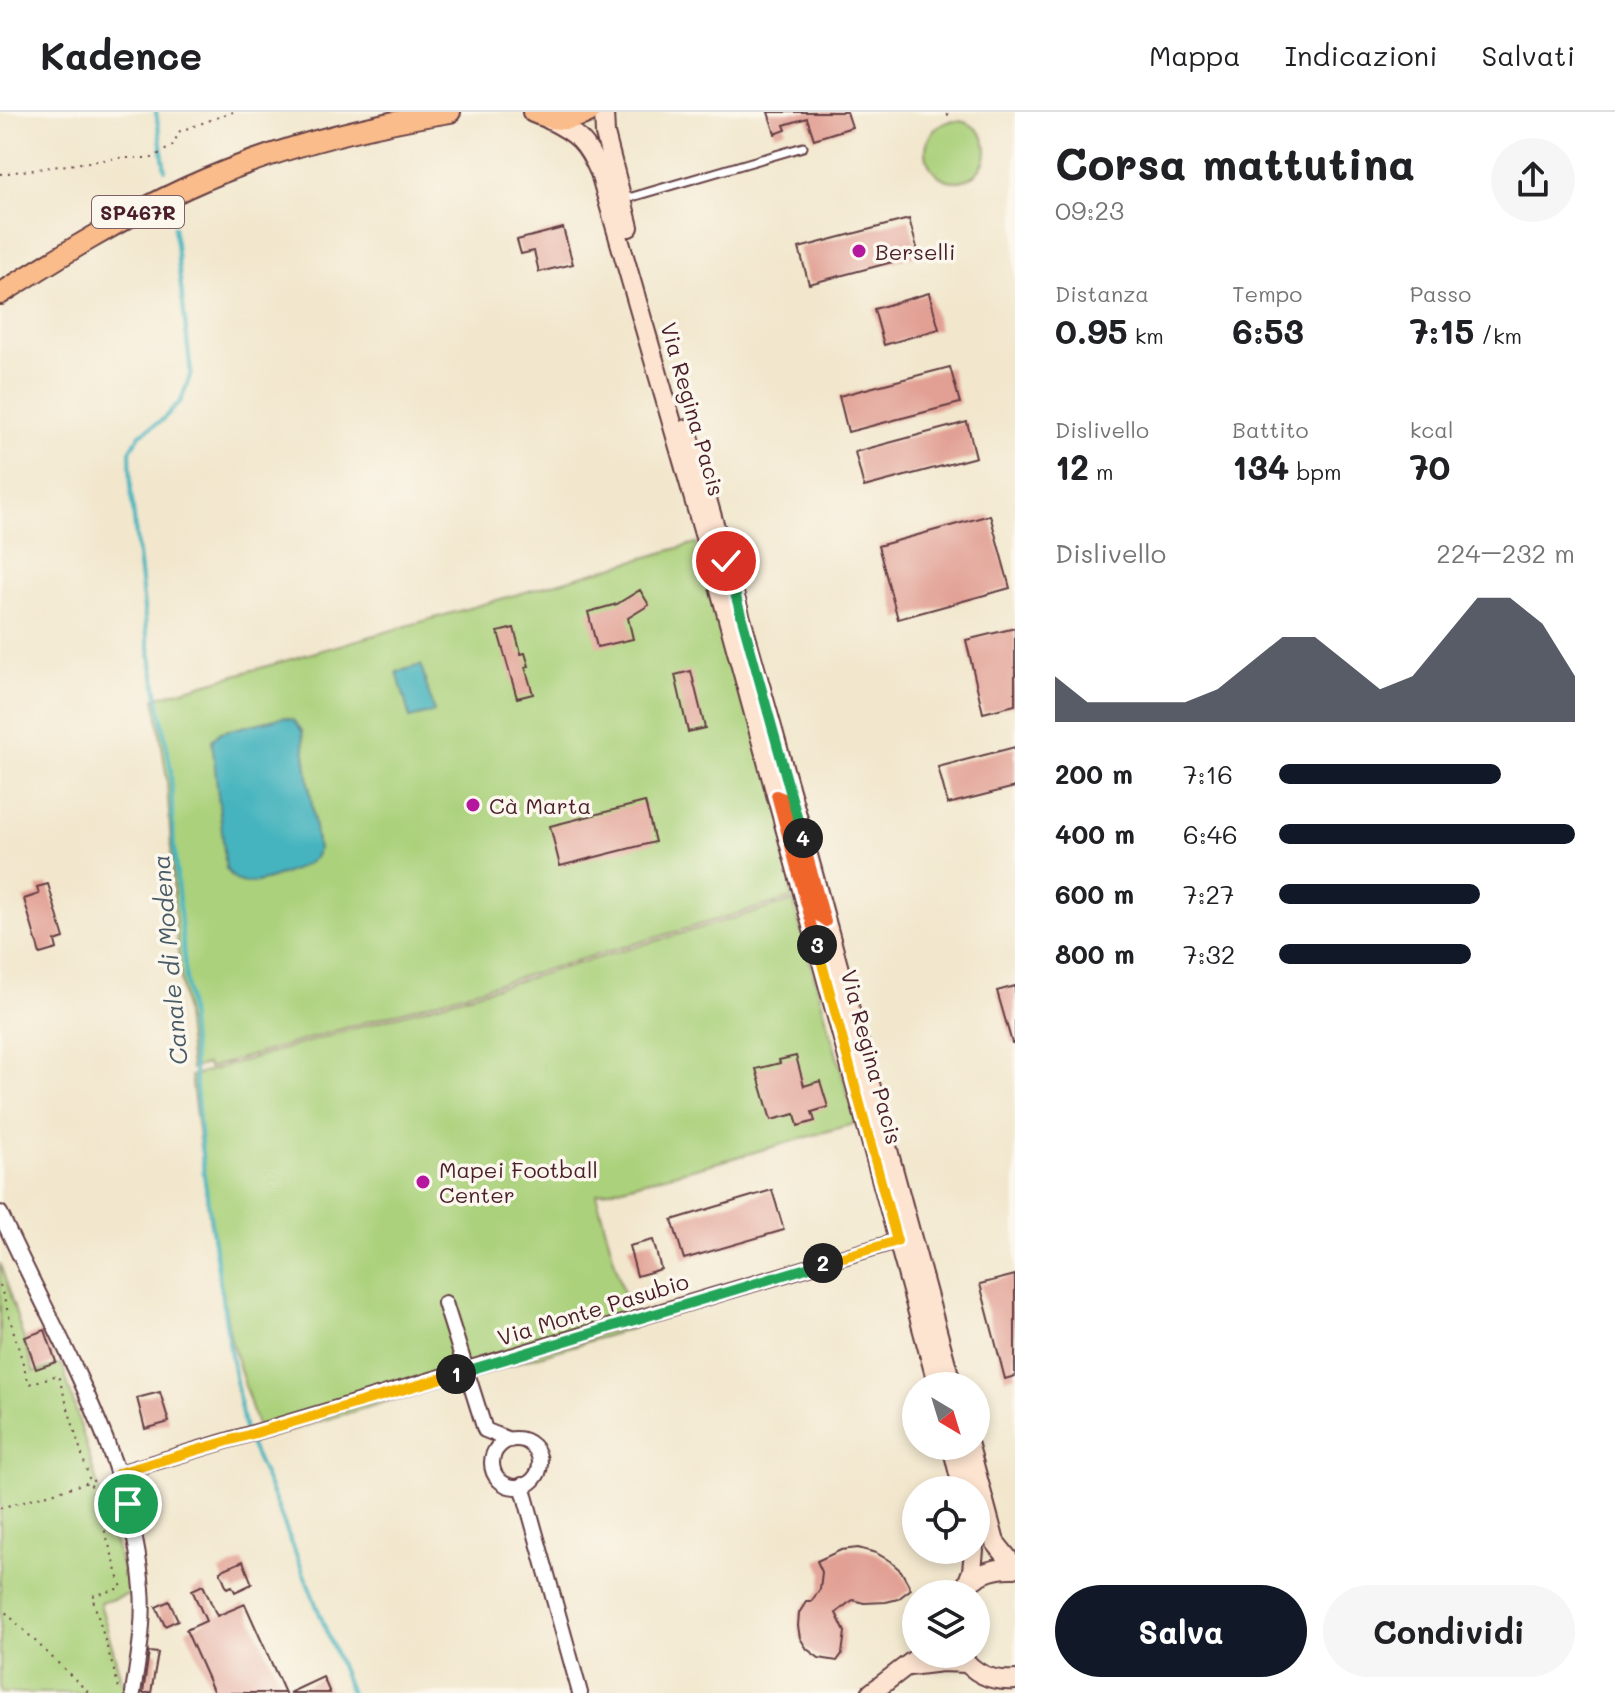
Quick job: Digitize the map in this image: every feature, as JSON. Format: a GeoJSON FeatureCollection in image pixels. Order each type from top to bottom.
{"type":"FeatureCollection","features":[{"type":"Feature","properties":{"kind":"main road","name":"SP467R"},"geometry":{"type":"LineString","coordinates":[[0,294],[123,220],[187,188],[313,144],[422,114],[450,112]]}},
{"type":"Feature","properties":{"kind":"main road"},"geometry":{"type":"LineString","coordinates":[[539,115],[566,120],[589,112]]}},
{"type":"Feature","properties":{"kind":"street","name":"Via Regina Pacis"},"geometry":{"type":"LineString","coordinates":[[604,112],[605,134],[621,200],[726,561],[948,1372]]}},
{"type":"Feature","properties":{"kind":"street","name":"Via Regina Pacis"},"geometry":{"type":"LineString","coordinates":[[539,115],[583,140],[600,173],[776,795],[934,1372]]}},
{"type":"Feature","properties":{"kind":"street"},"geometry":{"type":"LineString","coordinates":[[2,1222],[91,1406],[119,1473],[128,1504],[143,1591],[142,1629],[133,1693]]}},
{"type":"Feature","properties":{"kind":"street","name":"Via Monte Pasubio"},"geometry":{"type":"LineString","coordinates":[[119,1473],[897,1241]]}},
{"type":"Feature","properties":{"kind":"street"},"geometry":{"type":"LineString","coordinates":[[445,1303],[485,1430],[510,1440],[526,1441],[533,1445],[540,1458],[534,1478],[522,1485],[506,1484],[492,1465],[497,1449],[510,1440]]}},
{"type":"Feature","properties":{"kind":"street"},"geometry":{"type":"LineString","coordinates":[[973,1460],[995,1542],[1015,1567]]}},
{"type":"Feature","properties":{"kind":"street"},"geometry":{"type":"LineString","coordinates":[[522,1485],[580,1693]]}},
{"type":"Feature","properties":{"kind":"street"},"geometry":{"type":"LineString","coordinates":[[975,1580],[989,1570],[1015,1567]]}},
{"type":"Feature","properties":{"kind":"street"},"geometry":{"type":"LineString","coordinates":[[871,1693],[904,1668]]}},
{"type":"Feature","properties":{"kind":"street"},"geometry":{"type":"LineString","coordinates":[[974,1668],[995,1679],[1015,1680]]}},
{"type":"Feature","properties":{"kind":"street"},"geometry":{"type":"LineString","coordinates":[[995,1679],[1012,1693]]}},
{"type":"Feature","properties":{"kind":"lane"},"geometry":{"type":"LineString","coordinates":[[600,173],[606,177],[614,199],[621,200],[803,147]]}},
{"type":"Feature","properties":{"kind":"lane"},"geometry":{"type":"LineString","coordinates":[[776,795],[786,799],[819,917],[826,922]]}},
{"type":"Feature","properties":{"kind":"path"},"geometry":{"type":"LineString","coordinates":[[0,174],[119,158],[152,158],[172,146],[180,131],[233,112]]}},
{"type":"Feature","properties":{"kind":"path"},"geometry":{"type":"LineString","coordinates":[[947,115],[953,112]]}},
{"type":"Feature","properties":{"kind":"path"},"geometry":{"type":"LineString","coordinates":[[0,1285],[29,1384],[58,1375],[122,1588],[92,1596],[119,1693]]}},
{"type":"Feature","properties":{"kind":"path"},"geometry":{"type":"LineString","coordinates":[[0,1508],[96,1480]]}},
{"type":"Feature","properties":{"kind":"path"},"geometry":{"type":"LineString","coordinates":[[0,1607],[89,1693]]}},
{"type":"Feature","properties":{"kind":"green space"},"geometry":{"type":"Polygon","coordinates":[[[956,121],[967,123],[977,130],[984,140],[984,162],[977,172],[967,179],[956,181],[945,179],[935,172],[928,162],[926,151],[928,140],[935,130],[945,123],[956,121]]]}},
{"type":"Feature","properties":{"kind":"green space","name":"Cà Marta"},"geometry":{"type":"Polygon","coordinates":[[[696,543],[714,568],[797,857],[790,889],[792,898],[208,1068],[207,1064],[191,1069],[176,932],[167,780],[155,698],[696,543]]]}},
{"type":"Feature","properties":{"kind":"green space","name":"Mapei Football Center"},"geometry":{"type":"Polygon","coordinates":[[[793,901],[856,1123],[596,1194],[633,1328],[261,1439],[231,1340],[209,1218],[191,1076],[793,901]]]}},
{"type":"Feature","properties":{"kind":"green space"},"geometry":{"type":"Polygon","coordinates":[[[0,1263],[34,1372],[62,1364],[130,1594],[100,1603],[125,1693],[0,1693],[0,1263]]]}},
{"type":"Feature","properties":{"kind":"water"},"geometry":{"type":"Polygon","coordinates":[[[421,665],[434,712],[410,718],[397,672],[421,665]]]}},
{"type":"Feature","properties":{"kind":"water"},"geometry":{"type":"Polygon","coordinates":[[[284,717],[294,720],[302,731],[318,850],[312,860],[294,870],[262,881],[243,883],[226,869],[212,740],[221,732],[284,717]]]}},
{"type":"Feature","properties":{"kind":"building"},"geometry":{"type":"Polygon","coordinates":[[[768,112],[847,112],[852,127],[814,139],[807,118],[784,125],[786,130],[775,134],[768,112]]]}},
{"type":"Feature","properties":{"kind":"building","name":"Berselli"},"geometry":{"type":"Polygon","coordinates":[[[909,219],[919,255],[809,284],[799,248],[909,219]]]}},
{"type":"Feature","properties":{"kind":"building"},"geometry":{"type":"Polygon","coordinates":[[[563,228],[573,264],[539,272],[534,251],[521,254],[517,240],[563,228]]]}},
{"type":"Feature","properties":{"kind":"building"},"geometry":{"type":"Polygon","coordinates":[[[929,293],[939,329],[884,345],[874,309],[929,293]]]}},
{"type":"Feature","properties":{"kind":"building"},"geometry":{"type":"Polygon","coordinates":[[[950,367],[960,403],[848,432],[839,396],[950,367]]]}},
{"type":"Feature","properties":{"kind":"building"},"geometry":{"type":"Polygon","coordinates":[[[967,422],[976,457],[864,487],[855,452],[967,422]]]}},
{"type":"Feature","properties":{"kind":"building"},"geometry":{"type":"Polygon","coordinates":[[[990,515],[1010,588],[898,619],[878,546],[990,515]]]}},
{"type":"Feature","properties":{"kind":"building"},"geometry":{"type":"Polygon","coordinates":[[[640,590],[649,605],[628,618],[633,639],[597,647],[588,612],[617,604],[640,590]]]}},
{"type":"Feature","properties":{"kind":"building"},"geometry":{"type":"Polygon","coordinates":[[[514,628],[521,654],[525,653],[529,666],[525,667],[533,694],[517,698],[498,632],[514,628]]]}},
{"type":"Feature","properties":{"kind":"building"},"geometry":{"type":"Polygon","coordinates":[[[1015,628],[1015,705],[983,713],[966,640],[1015,628]]]}},
{"type":"Feature","properties":{"kind":"building"},"geometry":{"type":"Polygon","coordinates":[[[691,671],[705,728],[688,732],[675,675],[691,671]]]}},
{"type":"Feature","properties":{"kind":"building"},"geometry":{"type":"Polygon","coordinates":[[[1015,747],[1015,787],[948,804],[938,767],[1015,747]]]}},
{"type":"Feature","properties":{"kind":"building"},"geometry":{"type":"Polygon","coordinates":[[[645,802],[655,842],[560,866],[550,826],[645,802]]]}},
{"type":"Feature","properties":{"kind":"building"},"geometry":{"type":"Polygon","coordinates":[[[48,884],[64,938],[55,941],[57,949],[40,954],[24,899],[39,894],[37,887],[48,884]]]}},
{"type":"Feature","properties":{"kind":"building"},"geometry":{"type":"Polygon","coordinates":[[[1015,986],[1015,1043],[1012,1043],[997,991],[1015,986]]]}},
{"type":"Feature","properties":{"kind":"building"},"geometry":{"type":"Polygon","coordinates":[[[796,1056],[804,1086],[820,1081],[828,1107],[812,1112],[815,1121],[798,1126],[795,1114],[771,1120],[756,1069],[796,1056]]]}},
{"type":"Feature","properties":{"kind":"building"},"geometry":{"type":"Polygon","coordinates":[[[772,1190],[784,1230],[684,1259],[672,1220],[772,1190]]]}},
{"type":"Feature","properties":{"kind":"building"},"geometry":{"type":"Polygon","coordinates":[[[653,1240],[661,1269],[637,1276],[629,1246],[653,1240]]]}},
{"type":"Feature","properties":{"kind":"building"},"geometry":{"type":"Polygon","coordinates":[[[1015,1275],[1015,1376],[1005,1379],[980,1284],[1015,1275]]]}},
{"type":"Feature","properties":{"kind":"building"},"geometry":{"type":"Polygon","coordinates":[[[45,1330],[56,1362],[36,1369],[25,1337],[45,1330]]]}},
{"type":"Feature","properties":{"kind":"building"},"geometry":{"type":"Polygon","coordinates":[[[160,1392],[169,1422],[145,1429],[137,1398],[160,1392]]]}},
{"type":"Feature","properties":{"kind":"building"},"geometry":{"type":"Polygon","coordinates":[[[858,1548],[876,1553],[890,1561],[906,1580],[902,1580],[902,1596],[898,1599],[864,1603],[853,1600],[836,1613],[845,1632],[842,1654],[837,1661],[819,1658],[807,1649],[800,1638],[798,1626],[799,1613],[820,1589],[822,1572],[817,1561],[841,1550],[858,1548]]]}},
{"type":"Feature","properties":{"kind":"building"},"geometry":{"type":"Polygon","coordinates":[[[243,1561],[252,1584],[235,1592],[232,1586],[227,1588],[220,1571],[243,1561]]]}},
{"type":"Feature","properties":{"kind":"building"},"geometry":{"type":"Polygon","coordinates":[[[203,1585],[217,1616],[245,1604],[285,1693],[214,1693],[186,1630],[206,1621],[192,1590],[203,1585]]]}},
{"type":"Feature","properties":{"kind":"building"},"geometry":{"type":"Polygon","coordinates":[[[169,1601],[178,1620],[165,1626],[156,1607],[169,1601]]]}},
{"type":"Feature","properties":{"kind":"building"},"geometry":{"type":"Polygon","coordinates":[[[149,1652],[158,1653],[151,1693],[143,1693],[149,1652]]]}},
{"type":"Feature","properties":{"kind":"building"},"geometry":{"type":"Polygon","coordinates":[[[323,1677],[330,1693],[289,1693],[323,1677]]]}},
{"type":"Feature","properties":{"kind":"waterway","name":"Canale di Modena"},"geometry":{"type":"LineString","coordinates":[[156,112],[165,170]]}},
{"type":"Feature","properties":{"kind":"waterway","name":"Canale di Modena"},"geometry":{"type":"LineString","coordinates":[[174,227],[191,373],[181,401],[161,421],[140,434],[130,451],[131,491],[147,636],[171,770],[173,835],[204,1175],[245,1431]]}},
{"type":"Feature","properties":{"kind":"waterway","name":"Canale di Modena"},"geometry":{"type":"LineString","coordinates":[[248,1439],[351,1693]]}},
{"type":"Feature","properties":{"kind":"place","name":"Berselli"},"geometry":{"type":"Point","coordinates":[859,251]}},
{"type":"Feature","properties":{"kind":"place","name":"Cà Marta"},"geometry":{"type":"Point","coordinates":[473,805]}},
{"type":"Feature","properties":{"kind":"place","name":"Mapei Football Center"},"geometry":{"type":"Point","coordinates":[423,1182]}},
{"type":"Feature","properties":{"kind":"route"},"geometry":{"type":"LineString","coordinates":[[128,1504],[119,1473],[897,1241],[776,795],[786,799],[819,917],[826,922],[726,561]]}}]}
